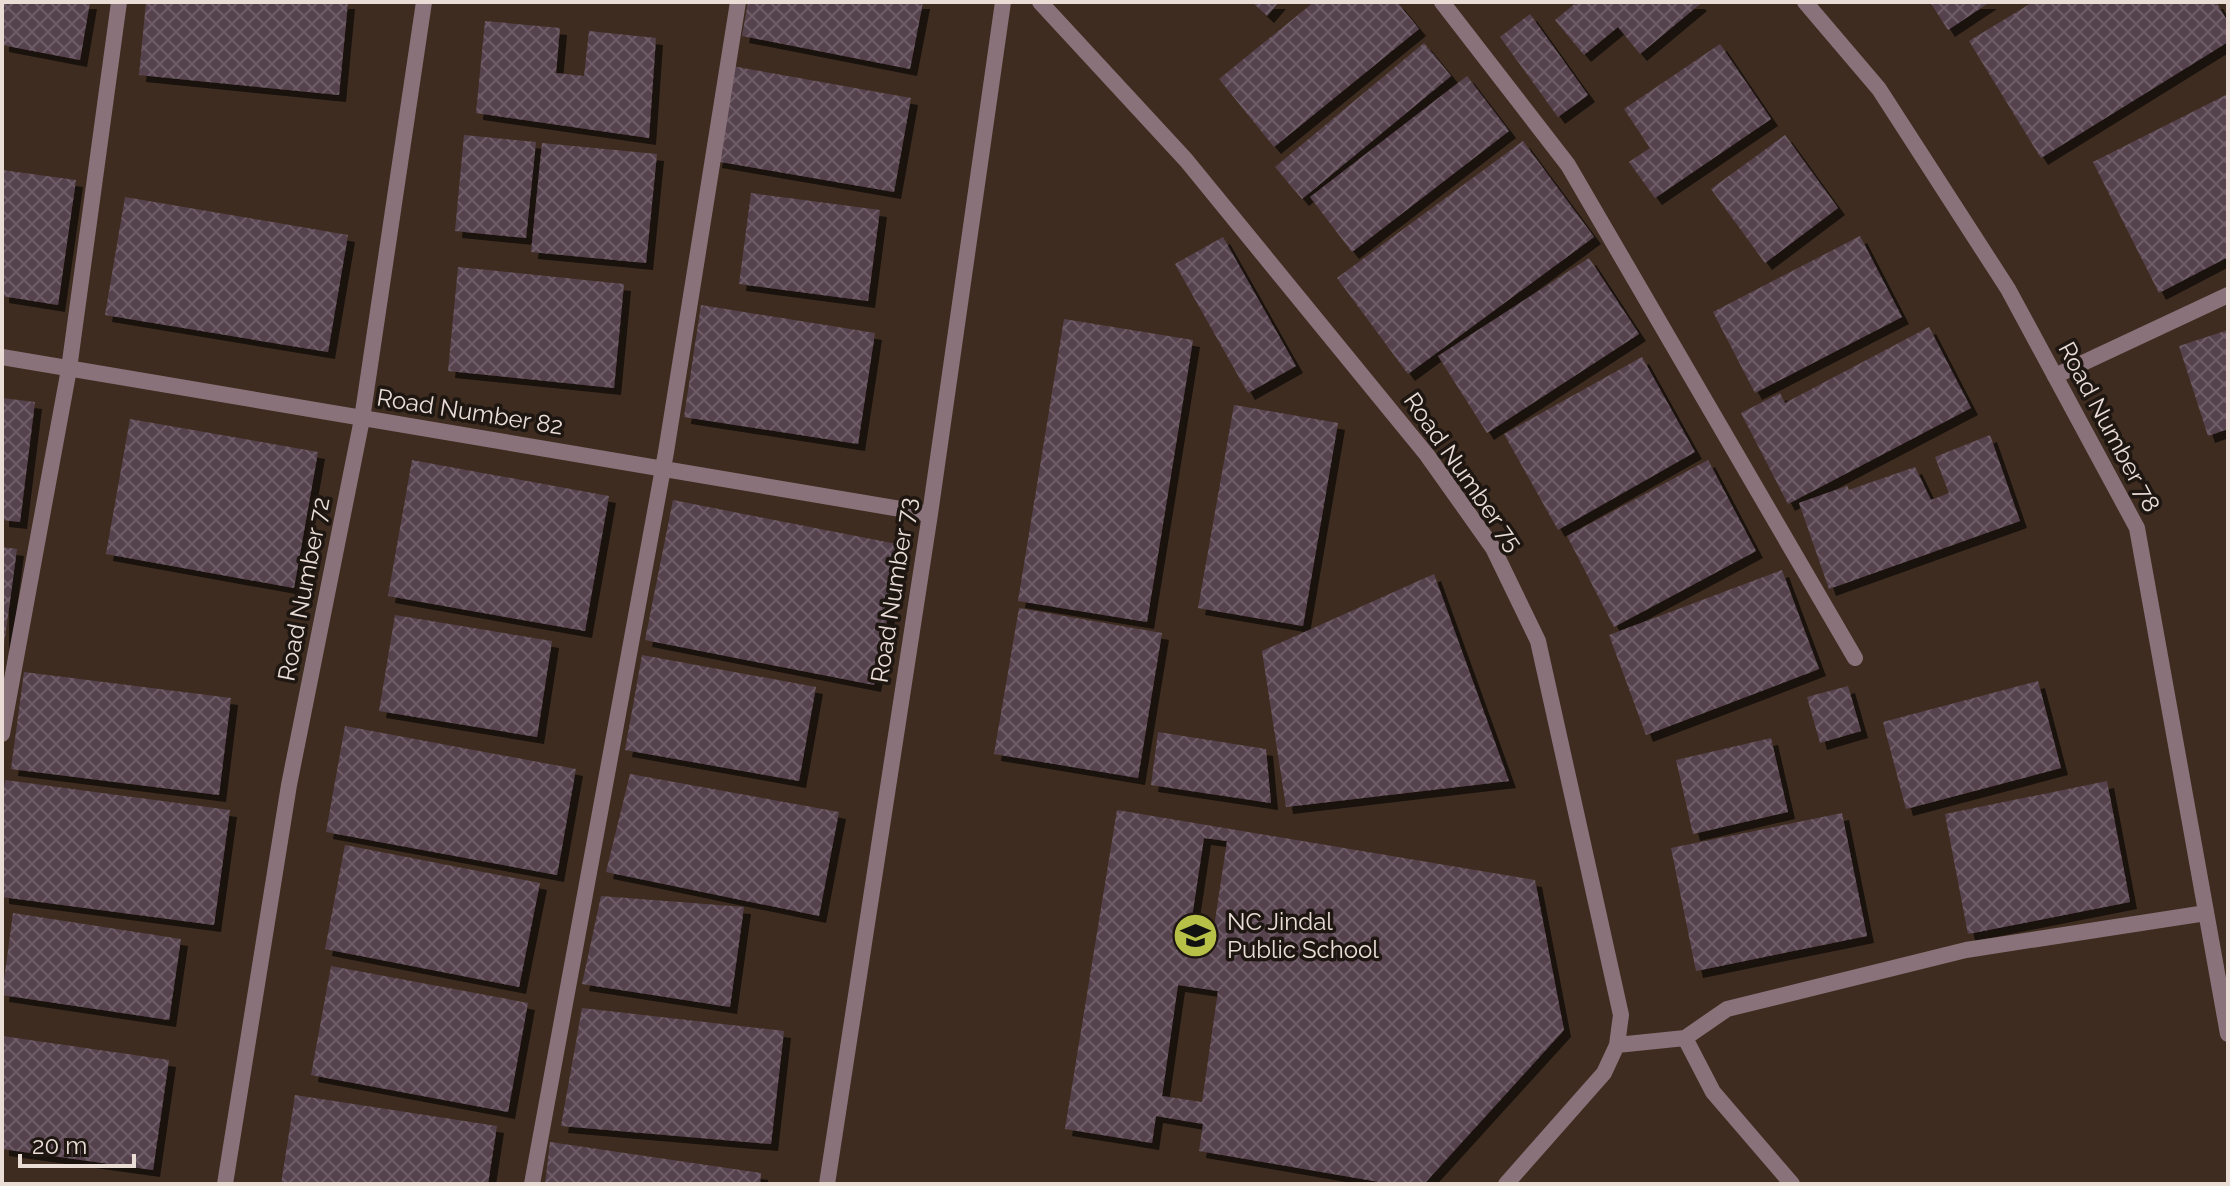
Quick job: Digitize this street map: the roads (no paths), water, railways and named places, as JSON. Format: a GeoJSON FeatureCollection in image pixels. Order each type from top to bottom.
{"type":"FeatureCollection","features":[{"type":"Feature","properties":{"kind":"street"},"geometry":{"type":"LineString","coordinates":[[2,734],[69,369],[119,2]]}},
{"type":"Feature","properties":{"kind":"street","name":"Road Number 72"},"geometry":{"type":"LineString","coordinates":[[225,1184],[289,785],[362,419],[424,2]]}},
{"type":"Feature","properties":{"kind":"street"},"geometry":{"type":"LineString","coordinates":[[532,1184],[663,469],[738,2]]}},
{"type":"Feature","properties":{"kind":"street","name":"Road Number 73"},"geometry":{"type":"LineString","coordinates":[[827,1184],[930,514],[1003,2]]}},
{"type":"Feature","properties":{"kind":"street","name":"Road Number 75"},"geometry":{"type":"LineString","coordinates":[[1040,2],[1186,160],[1427,455],[1493,548],[1538,641],[1621,1015],[1617,1045],[1604,1073],[1506,1184]]}},
{"type":"Feature","properties":{"kind":"street"},"geometry":{"type":"LineString","coordinates":[[1442,2],[1568,165],[1855,658]]}},
{"type":"Feature","properties":{"kind":"street","name":"Road Number 78"},"geometry":{"type":"LineString","coordinates":[[1805,2],[1879,89],[2008,289],[2137,528],[2228,1034]]}},
{"type":"Feature","properties":{"kind":"street"},"geometry":{"type":"LineString","coordinates":[[2055,376],[2228,295]]}},
{"type":"Feature","properties":{"kind":"street","name":"Road Number 82"},"geometry":{"type":"LineString","coordinates":[[2,357],[930,514]]}},
{"type":"Feature","properties":{"kind":"street"},"geometry":{"type":"LineString","coordinates":[[1617,1045],[1685,1038],[1727,1009],[1966,950],[2206,913]]}},
{"type":"Feature","properties":{"kind":"street"},"geometry":{"type":"LineString","coordinates":[[1685,1038],[1713,1092],[1792,1184]]}},
{"type":"Feature","properties":{"kind":"place","name":"NC Jindal Public School"},"geometry":{"type":"Point","coordinates":[1196,936]}}]}
